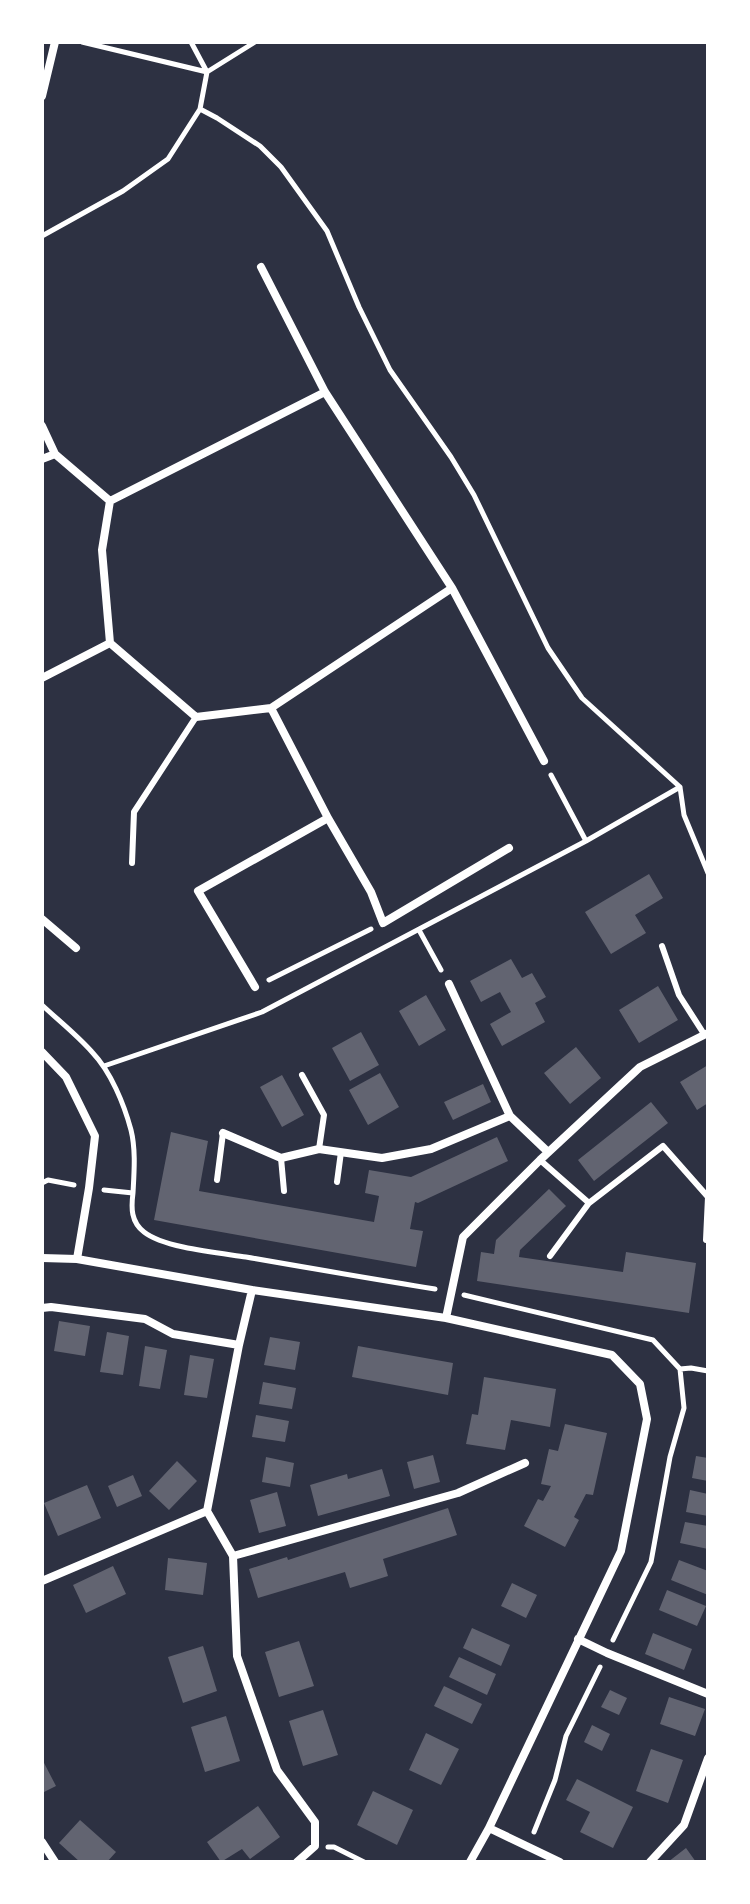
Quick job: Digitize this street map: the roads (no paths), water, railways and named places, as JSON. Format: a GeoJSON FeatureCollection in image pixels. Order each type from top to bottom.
{"type":"FeatureCollection","features":[{"type":"Feature","properties":{"kind":"street"},"geometry":{"type":"LineString","coordinates":[[42,94],[55,42]]}},
{"type":"Feature","properties":{"kind":"street"},"geometry":{"type":"LineString","coordinates":[[261,267],[325,392],[452,588],[544,761]]}},
{"type":"Feature","properties":{"kind":"street"},"geometry":{"type":"LineString","coordinates":[[110,501],[325,392]]}},
{"type":"Feature","properties":{"kind":"street"},"geometry":{"type":"LineString","coordinates":[[42,426],[55,454],[110,501]]}},
{"type":"Feature","properties":{"kind":"street"},"geometry":{"type":"LineString","coordinates":[[42,459],[55,454]]}},
{"type":"Feature","properties":{"kind":"street"},"geometry":{"type":"LineString","coordinates":[[110,501],[102,550],[110,643],[196,717],[271,708],[452,588]]}},
{"type":"Feature","properties":{"kind":"street"},"geometry":{"type":"LineString","coordinates":[[42,678],[110,643]]}},
{"type":"Feature","properties":{"kind":"street"},"geometry":{"type":"LineString","coordinates":[[271,708],[328,818],[371,892],[383,923],[509,848]]}},
{"type":"Feature","properties":{"kind":"street"},"geometry":{"type":"LineString","coordinates":[[255,987],[198,891],[328,818]]}},
{"type":"Feature","properties":{"kind":"street"},"geometry":{"type":"LineString","coordinates":[[42,919],[76,948]]}},
{"type":"Feature","properties":{"kind":"street"},"geometry":{"type":"LineString","coordinates":[[449,984],[510,1116],[548,1152]]}},
{"type":"Feature","properties":{"kind":"street"},"geometry":{"type":"LineString","coordinates":[[446,1318],[463,1237],[548,1152],[640,1067],[706,1033]]}},
{"type":"Feature","properties":{"kind":"street"},"geometry":{"type":"LineString","coordinates":[[42,1052],[66,1077],[95,1136],[77,1259]]}},
{"type":"Feature","properties":{"kind":"street"},"geometry":{"type":"LineString","coordinates":[[223,1133],[281,1158],[319,1149],[382,1158],[431,1149],[510,1116]]}},
{"type":"Feature","properties":{"kind":"street"},"geometry":{"type":"LineString","coordinates":[[42,1258],[77,1259],[252,1290],[446,1318],[612,1355],[640,1384],[647,1419],[621,1551],[470,1862]]}},
{"type":"Feature","properties":{"kind":"street"},"geometry":{"type":"LineString","coordinates":[[252,1290],[207,1511],[233,1556],[237,1656],[277,1770],[315,1822],[315,1846],[297,1862]]}},
{"type":"Feature","properties":{"kind":"street"},"geometry":{"type":"LineString","coordinates":[[42,1308],[145,1319],[173,1334],[239,1345]]}},
{"type":"Feature","properties":{"kind":"street"},"geometry":{"type":"LineString","coordinates":[[233,1556],[458,1493],[525,1463]]}},
{"type":"Feature","properties":{"kind":"street"},"geometry":{"type":"LineString","coordinates":[[42,1581],[207,1511]]}},
{"type":"Feature","properties":{"kind":"street"},"geometry":{"type":"LineString","coordinates":[[578,1639],[708,1694]]}},
{"type":"Feature","properties":{"kind":"street"},"geometry":{"type":"LineString","coordinates":[[650,1862],[684,1825],[708,1758]]}},
{"type":"Feature","properties":{"kind":"street"},"geometry":{"type":"LineString","coordinates":[[489,1828],[528,1846],[542,1858],[560,1862]]}},
{"type":"Feature","properties":{"kind":"street"},"geometry":{"type":"LineString","coordinates":[[42,1842],[55,1862]]}},
{"type":"Feature","properties":{"kind":"lane"},"geometry":{"type":"LineString","coordinates":[[132,863],[134,812],[196,717]]}},
{"type":"Feature","properties":{"kind":"lane"},"geometry":{"type":"LineString","coordinates":[[662,946],[679,995],[706,1033]]}},
{"type":"Feature","properties":{"kind":"lane"},"geometry":{"type":"LineString","coordinates":[[302,1075],[324,1115],[319,1149]]}},
{"type":"Feature","properties":{"kind":"lane"},"geometry":{"type":"LineString","coordinates":[[217,1180],[223,1133]]}},
{"type":"Feature","properties":{"kind":"lane"},"geometry":{"type":"LineString","coordinates":[[550,1256],[589,1203],[663,1146],[708,1197],[706,1240]]}},
{"type":"Feature","properties":{"kind":"lane"},"geometry":{"type":"LineString","coordinates":[[337,1182],[341,1152]]}},
{"type":"Feature","properties":{"kind":"lane"},"geometry":{"type":"LineString","coordinates":[[281,1158],[284,1191]]}},
{"type":"Feature","properties":{"kind":"lane"},"geometry":{"type":"LineString","coordinates":[[540,1160],[589,1203]]}}]}
